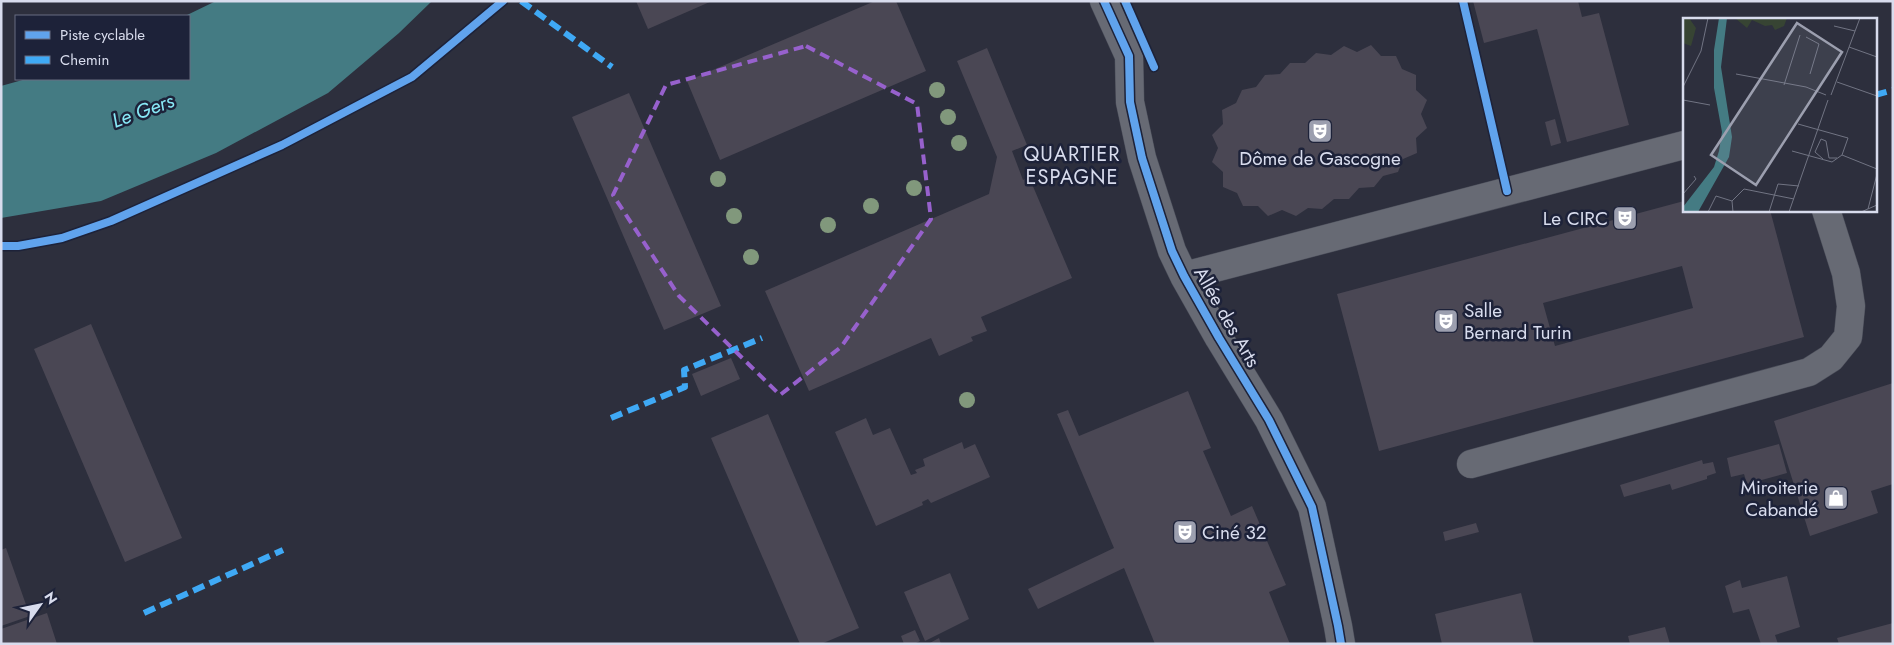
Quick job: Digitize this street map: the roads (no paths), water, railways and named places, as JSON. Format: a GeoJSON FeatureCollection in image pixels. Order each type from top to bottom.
{"type":"FeatureCollection","features":[{"type":"Feature","properties":{"kind":"street","name":"Allée des Arts"},"geometry":{"type":"LineString","coordinates":[[1104,1],[1129,56],[1130,102],[1142,158],[1172,251],[1184,276],[1269,420],[1312,507],[1341,644]]}},
{"type":"Feature","properties":{"kind":"street"},"geometry":{"type":"LineString","coordinates":[[1184,276],[1683,145]]}},
{"type":"Feature","properties":{"kind":"street"},"geometry":{"type":"LineString","coordinates":[[1472,464],[1809,372],[1831,358],[1848,337],[1851,306],[1846,273],[1826,211]]}},
{"type":"Feature","properties":{"kind":"water","name":"Le Gers"},"geometry":{"type":"Polygon","coordinates":[[[216,1],[432,1],[399,33],[328,93],[216,153],[101,201],[1,218],[1,86],[22,80],[190,80],[190,15],[187,15],[216,1]]]}},
{"type":"Feature","properties":{"kind":"place","name":"Dôme de Gascogne"},"geometry":{"type":"Point","coordinates":[1320,131]}},
{"type":"Feature","properties":{"kind":"place","name":"Le CIRC"},"geometry":{"type":"Point","coordinates":[1625,218]}},
{"type":"Feature","properties":{"kind":"place","name":"Salle Bernard Turin"},"geometry":{"type":"Point","coordinates":[1446,321]}},
{"type":"Feature","properties":{"kind":"place","name":"Miroiterie Cabandé"},"geometry":{"type":"Point","coordinates":[1836,498]}},
{"type":"Feature","properties":{"kind":"place","name":"Ciné 32"},"geometry":{"type":"Point","coordinates":[1185,532]}},
{"type":"Feature","properties":{"kind":"district","name":"QUARTIER ESPAGNE"},"geometry":{"type":"Point","coordinates":[1072,166]}}]}
